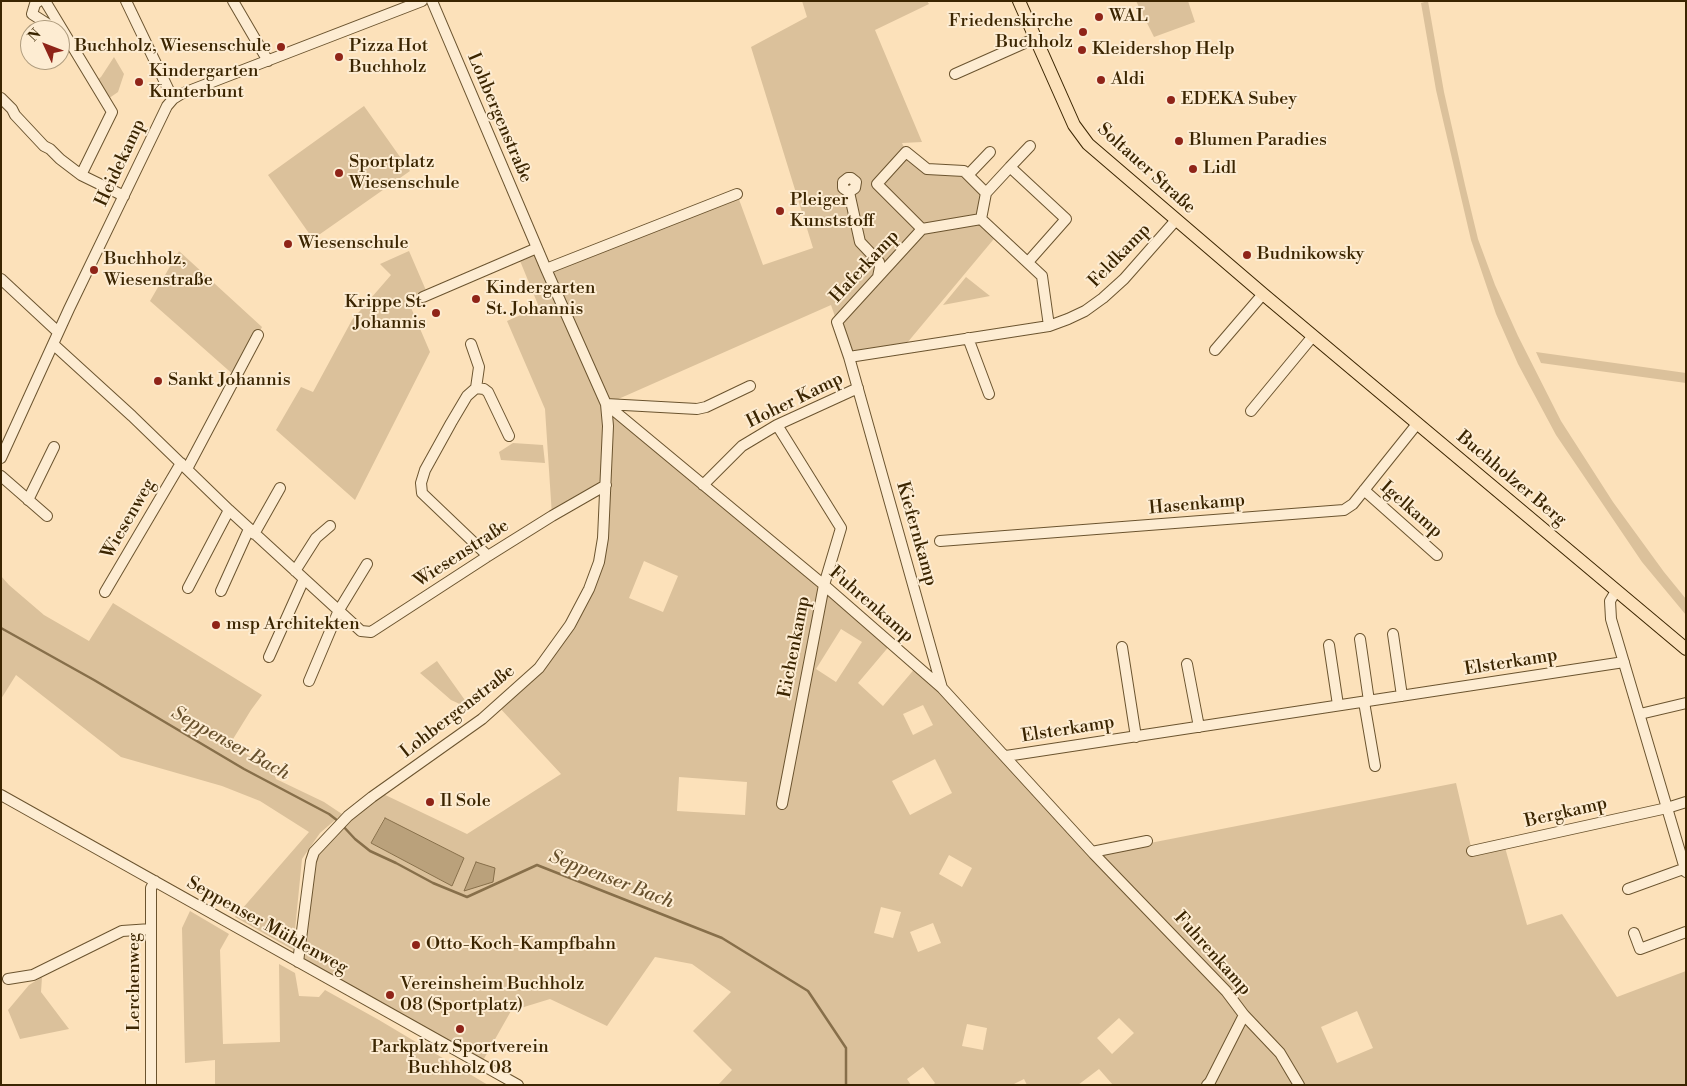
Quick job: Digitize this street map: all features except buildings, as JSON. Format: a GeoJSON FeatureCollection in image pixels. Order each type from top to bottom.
{"type":"FeatureCollection","features":[{"type":"Feature","properties":{"kind":"main road","name":"Soltauer Straße"},"geometry":{"type":"LineString","coordinates":[[1019,1],[1079,133],[1100,154],[1258,290]]}},
{"type":"Feature","properties":{"kind":"main road","name":"Buchholzer Berg"},"geometry":{"type":"LineString","coordinates":[[1258,290],[1686,649]]}},
{"type":"Feature","properties":{"kind":"street"},"geometry":{"type":"LineString","coordinates":[[40,1],[35,4],[32,14],[41,20]]}},
{"type":"Feature","properties":{"kind":"street"},"geometry":{"type":"LineString","coordinates":[[45,1],[54,20]]}},
{"type":"Feature","properties":{"kind":"street"},"geometry":{"type":"LineString","coordinates":[[126,1],[173,99],[181,94],[422,1]]}},
{"type":"Feature","properties":{"kind":"street"},"geometry":{"type":"LineString","coordinates":[[233,1],[268,61]]}},
{"type":"Feature","properties":{"kind":"street","name":"Lohbergenstraße"},"geometry":{"type":"LineString","coordinates":[[298,962],[310,862],[314,852],[348,816],[482,719],[539,668],[570,625],[589,589],[599,562],[603,538],[608,426],[606,404],[546,270],[432,1]]}},
{"type":"Feature","properties":{"kind":"street"},"geometry":{"type":"LineString","coordinates":[[955,74],[1036,38]]}},
{"type":"Feature","properties":{"kind":"street"},"geometry":{"type":"LineString","coordinates":[[70,47],[112,112],[81,175]]}},
{"type":"Feature","properties":{"kind":"street"},"geometry":{"type":"LineString","coordinates":[[1,98],[12,109],[15,116],[44,146],[60,159],[81,175],[124,196]]}},
{"type":"Feature","properties":{"kind":"street","name":"Heidekamp"},"geometry":{"type":"LineString","coordinates":[[1,458],[58,332],[167,106],[173,99]]}},
{"type":"Feature","properties":{"kind":"street"},"geometry":{"type":"LineString","coordinates":[[981,219],[986,193],[1030,146]]}},
{"type":"Feature","properties":{"kind":"street"},"geometry":{"type":"LineString","coordinates":[[981,219],[922,229],[877,184],[906,152],[927,170],[964,171],[986,193]]}},
{"type":"Feature","properties":{"kind":"street"},"geometry":{"type":"LineString","coordinates":[[968,175],[990,152]]}},
{"type":"Feature","properties":{"kind":"street"},"geometry":{"type":"LineString","coordinates":[[1010,167],[1066,219],[1028,262]]}},
{"type":"Feature","properties":{"kind":"street"},"geometry":{"type":"LineString","coordinates":[[850,192],[860,242],[876,258],[880,267],[877,278]]}},
{"type":"Feature","properties":{"kind":"street"},"geometry":{"type":"LineString","coordinates":[[546,270],[737,194]]}},
{"type":"Feature","properties":{"kind":"street"},"geometry":{"type":"LineString","coordinates":[[981,219],[1042,276],[1049,326]]}},
{"type":"Feature","properties":{"kind":"street","name":"Feldkamp"},"geometry":{"type":"LineString","coordinates":[[849,357],[1049,326],[1085,311],[1124,279],[1176,220]]}},
{"type":"Feature","properties":{"kind":"street","name":"Haferkamp"},"geometry":{"type":"LineString","coordinates":[[849,357],[837,322],[922,229]]}},
{"type":"Feature","properties":{"kind":"street"},"geometry":{"type":"LineString","coordinates":[[423,297],[537,248]]}},
{"type":"Feature","properties":{"kind":"street"},"geometry":{"type":"LineString","coordinates":[[1,278],[58,332]]}},
{"type":"Feature","properties":{"kind":"street"},"geometry":{"type":"LineString","coordinates":[[1215,350],[1258,290]]}},
{"type":"Feature","properties":{"kind":"street","name":"Wiesenweg"},"geometry":{"type":"LineString","coordinates":[[105,592],[184,466],[258,335]]}},
{"type":"Feature","properties":{"kind":"street"},"geometry":{"type":"LineString","coordinates":[[1252,411],[1313,336]]}},
{"type":"Feature","properties":{"kind":"street"},"geometry":{"type":"LineString","coordinates":[[968,338],[989,394]]}},
{"type":"Feature","properties":{"kind":"street","name":"Wiesenstraße"},"geometry":{"type":"LineString","coordinates":[[54,344],[119,403],[228,510],[361,631],[371,632],[488,556],[606,485]]}},
{"type":"Feature","properties":{"kind":"street"},"geometry":{"type":"LineString","coordinates":[[470,344],[479,367],[476,388],[467,396],[425,470],[421,482],[422,493],[488,556]]}},
{"type":"Feature","properties":{"kind":"street"},"geometry":{"type":"LineString","coordinates":[[849,357],[858,388]]}},
{"type":"Feature","properties":{"kind":"street"},"geometry":{"type":"LineString","coordinates":[[606,404],[697,409],[706,407],[750,386]]}},
{"type":"Feature","properties":{"kind":"street"},"geometry":{"type":"LineString","coordinates":[[476,388],[484,388],[488,392],[509,436]]}},
{"type":"Feature","properties":{"kind":"street","name":"Hoher Kamp"},"geometry":{"type":"LineString","coordinates":[[703,485],[742,446],[777,425],[858,388]]}},
{"type":"Feature","properties":{"kind":"street","name":"Kiefernkamp"},"geometry":{"type":"LineString","coordinates":[[858,388],[942,688]]}},
{"type":"Feature","properties":{"kind":"street","name":"Fuhrenkamp"},"geometry":{"type":"LineString","coordinates":[[606,404],[824,585],[942,688],[1092,852],[1219,983],[1244,1014],[1280,1053],[1299,1085]]}},
{"type":"Feature","properties":{"kind":"street","name":"Hasenkamp"},"geometry":{"type":"LineString","coordinates":[[940,541],[1344,510],[1353,504],[1418,424]]}},
{"type":"Feature","properties":{"kind":"street","name":"Eichenkamp"},"geometry":{"type":"LineString","coordinates":[[777,425],[840,528],[824,585],[782,804]]}},
{"type":"Feature","properties":{"kind":"street"},"geometry":{"type":"LineString","coordinates":[[28,500],[54,447]]}},
{"type":"Feature","properties":{"kind":"street"},"geometry":{"type":"LineString","coordinates":[[1,476],[46,516]]}},
{"type":"Feature","properties":{"kind":"street"},"geometry":{"type":"LineString","coordinates":[[220,591],[252,532],[280,488]]}},
{"type":"Feature","properties":{"kind":"street","name":"Igelkamp"},"geometry":{"type":"LineString","coordinates":[[1364,490],[1437,555]]}},
{"type":"Feature","properties":{"kind":"street"},"geometry":{"type":"LineString","coordinates":[[188,588],[228,510]]}},
{"type":"Feature","properties":{"kind":"street"},"geometry":{"type":"LineString","coordinates":[[295,571],[316,538],[330,526]]}},
{"type":"Feature","properties":{"kind":"street"},"geometry":{"type":"LineString","coordinates":[[309,681],[338,610],[367,564]]}},
{"type":"Feature","properties":{"kind":"street"},"geometry":{"type":"LineString","coordinates":[[269,657],[304,579]]}},
{"type":"Feature","properties":{"kind":"street"},"geometry":{"type":"LineString","coordinates":[[1616,591],[1610,601],[1611,619],[1685,869],[1628,889]]}},
{"type":"Feature","properties":{"kind":"street"},"geometry":{"type":"LineString","coordinates":[[1393,634],[1402,696]]}},
{"type":"Feature","properties":{"kind":"street"},"geometry":{"type":"LineString","coordinates":[[1360,639],[1375,766]]}},
{"type":"Feature","properties":{"kind":"street"},"geometry":{"type":"LineString","coordinates":[[1329,646],[1338,706]]}},
{"type":"Feature","properties":{"kind":"street","name":"Elsterkamp"},"geometry":{"type":"LineString","coordinates":[[1122,647],[1136,737]]}},
{"type":"Feature","properties":{"kind":"street","name":"Elsterkamp"},"geometry":{"type":"LineString","coordinates":[[1006,756],[1624,662]]}},
{"type":"Feature","properties":{"kind":"street"},"geometry":{"type":"LineString","coordinates":[[1187,664],[1199,727]]}},
{"type":"Feature","properties":{"kind":"street"},"geometry":{"type":"LineString","coordinates":[[1640,714],[1686,702]]}},
{"type":"Feature","properties":{"kind":"street","name":"Seppenser Mühlenweg"},"geometry":{"type":"LineString","coordinates":[[1,795],[518,1085]]}},
{"type":"Feature","properties":{"kind":"street","name":"Bergkamp"},"geometry":{"type":"LineString","coordinates":[[1472,851],[1667,808],[1686,802]]}},
{"type":"Feature","properties":{"kind":"street"},"geometry":{"type":"LineString","coordinates":[[1092,852],[1147,841]]}},
{"type":"Feature","properties":{"kind":"street","name":"Lerchenweg"},"geometry":{"type":"LineString","coordinates":[[151,1085],[151,888],[155,881]]}},
{"type":"Feature","properties":{"kind":"street"},"geometry":{"type":"LineString","coordinates":[[8,979],[32,975],[122,931],[151,929]]}},
{"type":"Feature","properties":{"kind":"street"},"geometry":{"type":"LineString","coordinates":[[1634,933],[1640,949],[1686,932]]}},
{"type":"Feature","properties":{"kind":"street"},"geometry":{"type":"LineString","coordinates":[[1207,1085],[1244,1014]]}},
{"type":"Feature","properties":{"kind":"shaded area"},"geometry":{"type":"Polygon","coordinates":[[[802,1],[927,1],[929,4],[875,30],[922,142],[902,143],[906,152],[927,169],[964,171],[986,193],[981,219],[998,234],[902,349],[849,357],[831,305],[607,404],[891,644],[858,683],[883,706],[917,666],[1094,854],[1456,783],[1472,851],[1504,844],[1527,925],[1562,914],[1617,997],[1686,971],[1686,1085],[1113,1085],[1099,1069],[1078,1085],[1027,1085],[1024,1079],[1012,1085],[933,1085],[935,1083],[923,1067],[907,1079],[911,1085],[718,1085],[732,1070],[693,1031],[731,992],[692,964],[655,957],[607,1026],[550,999],[511,1011],[481,1064],[298,962],[314,852],[379,792],[467,834],[561,774],[498,706],[539,668],[570,625],[599,562],[606,486],[552,516],[545,409],[507,321],[539,307],[518,256],[537,248],[546,269],[737,194],[763,265],[813,248],[751,47],[807,17],[802,1]],[[644,561],[629,598],[663,612],[678,576],[644,561]],[[841,629],[816,669],[836,682],[862,642],[841,629]],[[923,705],[903,714],[913,735],[933,725],[923,705]],[[935,759],[892,781],[910,815],[952,793],[935,759]],[[679,777],[677,811],[745,815],[747,782],[679,777]],[[384,818],[371,843],[452,886],[464,858],[384,818]],[[949,855],[939,874],[962,887],[972,868],[949,855]],[[881,907],[874,933],[893,938],[901,912],[881,907]],[[933,923],[910,932],[918,952],[941,943],[933,923]],[[1357,1011],[1321,1027],[1337,1063],[1373,1048],[1357,1011]],[[1119,1018],[1097,1038],[1112,1054],[1134,1033],[1119,1018]],[[967,1024],[962,1046],[983,1050],[987,1028],[967,1024]]]}},
{"type":"Feature","properties":{"kind":"shaded area"},"geometry":{"type":"Polygon","coordinates":[[[1136,1],[1188,1],[1195,22],[1154,37],[1136,1]]]}},
{"type":"Feature","properties":{"kind":"shaded area"},"geometry":{"type":"Polygon","coordinates":[[[1428,1],[1444,92],[1465,185],[1478,239],[1495,285],[1518,336],[1561,421],[1613,502],[1686,599],[1686,615],[1642,562],[1556,435],[1518,364],[1496,314],[1471,240],[1436,90],[1421,3],[1428,1]]]}},
{"type":"Feature","properties":{"kind":"shaded area"},"geometry":{"type":"Polygon","coordinates":[[[114,57],[124,74],[118,92],[105,101],[94,82],[101,77],[114,57]]]}},
{"type":"Feature","properties":{"kind":"shaded area","name":"Sportplatz Wiesenschule"},"geometry":{"type":"Polygon","coordinates":[[[364,106],[410,171],[313,239],[268,175],[364,106]]]}},
{"type":"Feature","properties":{"kind":"shaded area"},"geometry":{"type":"Polygon","coordinates":[[[179,251],[262,327],[236,377],[150,301],[179,251]]]}},
{"type":"Feature","properties":{"kind":"shaded area"},"geometry":{"type":"Polygon","coordinates":[[[409,251],[428,295],[409,303],[430,352],[355,500],[276,430],[301,387],[313,392],[352,320],[391,275],[380,264],[409,251]]]}},
{"type":"Feature","properties":{"kind":"shaded area"},"geometry":{"type":"Polygon","coordinates":[[[966,277],[990,296],[943,305],[966,277]]]}},
{"type":"Feature","properties":{"kind":"shaded area"},"geometry":{"type":"Polygon","coordinates":[[[1536,352],[1686,373],[1686,383],[1541,363],[1536,352]]]}},
{"type":"Feature","properties":{"kind":"shaded area"},"geometry":{"type":"Polygon","coordinates":[[[513,443],[543,445],[545,463],[501,460],[499,452],[513,443]]]}},
{"type":"Feature","properties":{"kind":"shaded area"},"geometry":{"type":"Polygon","coordinates":[[[1,576],[44,615],[89,641],[113,603],[262,695],[230,744],[273,770],[276,779],[324,802],[342,814],[320,833],[302,859],[293,950],[235,917],[309,832],[260,801],[222,786],[121,757],[16,675],[1,699],[1,576]]]}},
{"type":"Feature","properties":{"kind":"shaded area"},"geometry":{"type":"Polygon","coordinates":[[[437,661],[467,703],[464,706],[451,700],[420,673],[437,661]]]}},
{"type":"Feature","properties":{"kind":"shaded area"},"geometry":{"type":"Polygon","coordinates":[[[385,818],[464,858],[452,886],[371,843],[385,818]]]}},
{"type":"Feature","properties":{"kind":"shaded area"},"geometry":{"type":"Polygon","coordinates":[[[476,862],[495,868],[493,882],[464,891],[476,862]]]}},
{"type":"Feature","properties":{"kind":"shaded area"},"geometry":{"type":"Polygon","coordinates":[[[190,911],[229,934],[220,950],[223,1044],[280,1042],[279,964],[295,973],[299,996],[319,997],[325,990],[488,1085],[215,1085],[215,1060],[185,1063],[182,928],[190,911]]]}},
{"type":"Feature","properties":{"kind":"shaded area"},"geometry":{"type":"Polygon","coordinates":[[[42,977],[41,992],[69,1029],[20,1039],[8,1010],[29,985],[42,977]]]}},
{"type":"Feature","properties":{"kind":"waterway","name":"Seppenser Bach"},"geometry":{"type":"LineString","coordinates":[[1,628],[94,680],[244,769],[329,814],[338,821]]}},
{"type":"Feature","properties":{"kind":"waterway","name":"Seppenser Bach"},"geometry":{"type":"LineString","coordinates":[[342,825],[370,851],[433,883],[467,897],[537,865],[722,938],[808,991],[846,1048],[846,1085]]}},
{"type":"Feature","properties":{"kind":"place","name":"WAL"},"geometry":{"type":"Point","coordinates":[1099,17]}},
{"type":"Feature","properties":{"kind":"place","name":"Friedenskirche Buchholz"},"geometry":{"type":"Point","coordinates":[1083,32]}},
{"type":"Feature","properties":{"kind":"place","name":"Buchholz, Wiesenschule"},"geometry":{"type":"Point","coordinates":[281,47]}},
{"type":"Feature","properties":{"kind":"place","name":"Kleidershop Help"},"geometry":{"type":"Point","coordinates":[1082,50]}},
{"type":"Feature","properties":{"kind":"place","name":"Pizza Hot Buchholz"},"geometry":{"type":"Point","coordinates":[339,57]}},
{"type":"Feature","properties":{"kind":"place","name":"Aldi"},"geometry":{"type":"Point","coordinates":[1101,80]}},
{"type":"Feature","properties":{"kind":"place","name":"Kindergarten Kunterbunt"},"geometry":{"type":"Point","coordinates":[139,82]}},
{"type":"Feature","properties":{"kind":"place","name":"EDEKA Subey"},"geometry":{"type":"Point","coordinates":[1171,100]}},
{"type":"Feature","properties":{"kind":"place","name":"Blumen Paradies"},"geometry":{"type":"Point","coordinates":[1179,141]}},
{"type":"Feature","properties":{"kind":"place","name":"Lidl"},"geometry":{"type":"Point","coordinates":[1193,169]}},
{"type":"Feature","properties":{"kind":"place","name":"Sportplatz Wiesenschule"},"geometry":{"type":"Point","coordinates":[339,173]}},
{"type":"Feature","properties":{"kind":"place","name":"Pleiger Kunststoff"},"geometry":{"type":"Point","coordinates":[780,211]}},
{"type":"Feature","properties":{"kind":"place","name":"Wiesenschule"},"geometry":{"type":"Point","coordinates":[288,244]}},
{"type":"Feature","properties":{"kind":"place","name":"Budnikowsky"},"geometry":{"type":"Point","coordinates":[1247,255]}},
{"type":"Feature","properties":{"kind":"place","name":"Buchholz, Wiesenstraße"},"geometry":{"type":"Point","coordinates":[94,270]}},
{"type":"Feature","properties":{"kind":"place","name":"Kindergarten St. Johannis"},"geometry":{"type":"Point","coordinates":[476,299]}},
{"type":"Feature","properties":{"kind":"place","name":"Krippe St. Johannis"},"geometry":{"type":"Point","coordinates":[436,313]}},
{"type":"Feature","properties":{"kind":"place","name":"Sankt Johannis"},"geometry":{"type":"Point","coordinates":[158,381]}},
{"type":"Feature","properties":{"kind":"place","name":"msp Architekten"},"geometry":{"type":"Point","coordinates":[216,625]}},
{"type":"Feature","properties":{"kind":"place","name":"Il Sole"},"geometry":{"type":"Point","coordinates":[430,802]}},
{"type":"Feature","properties":{"kind":"place","name":"Otto-Koch-Kampfbahn"},"geometry":{"type":"Point","coordinates":[416,945]}},
{"type":"Feature","properties":{"kind":"place","name":"Vereinsheim Buchholz 08 (Sportplatz)"},"geometry":{"type":"Point","coordinates":[390,995]}},
{"type":"Feature","properties":{"kind":"place","name":"Parkplatz Sportverein Buchholz 08"},"geometry":{"type":"Point","coordinates":[460,1029]}}]}
